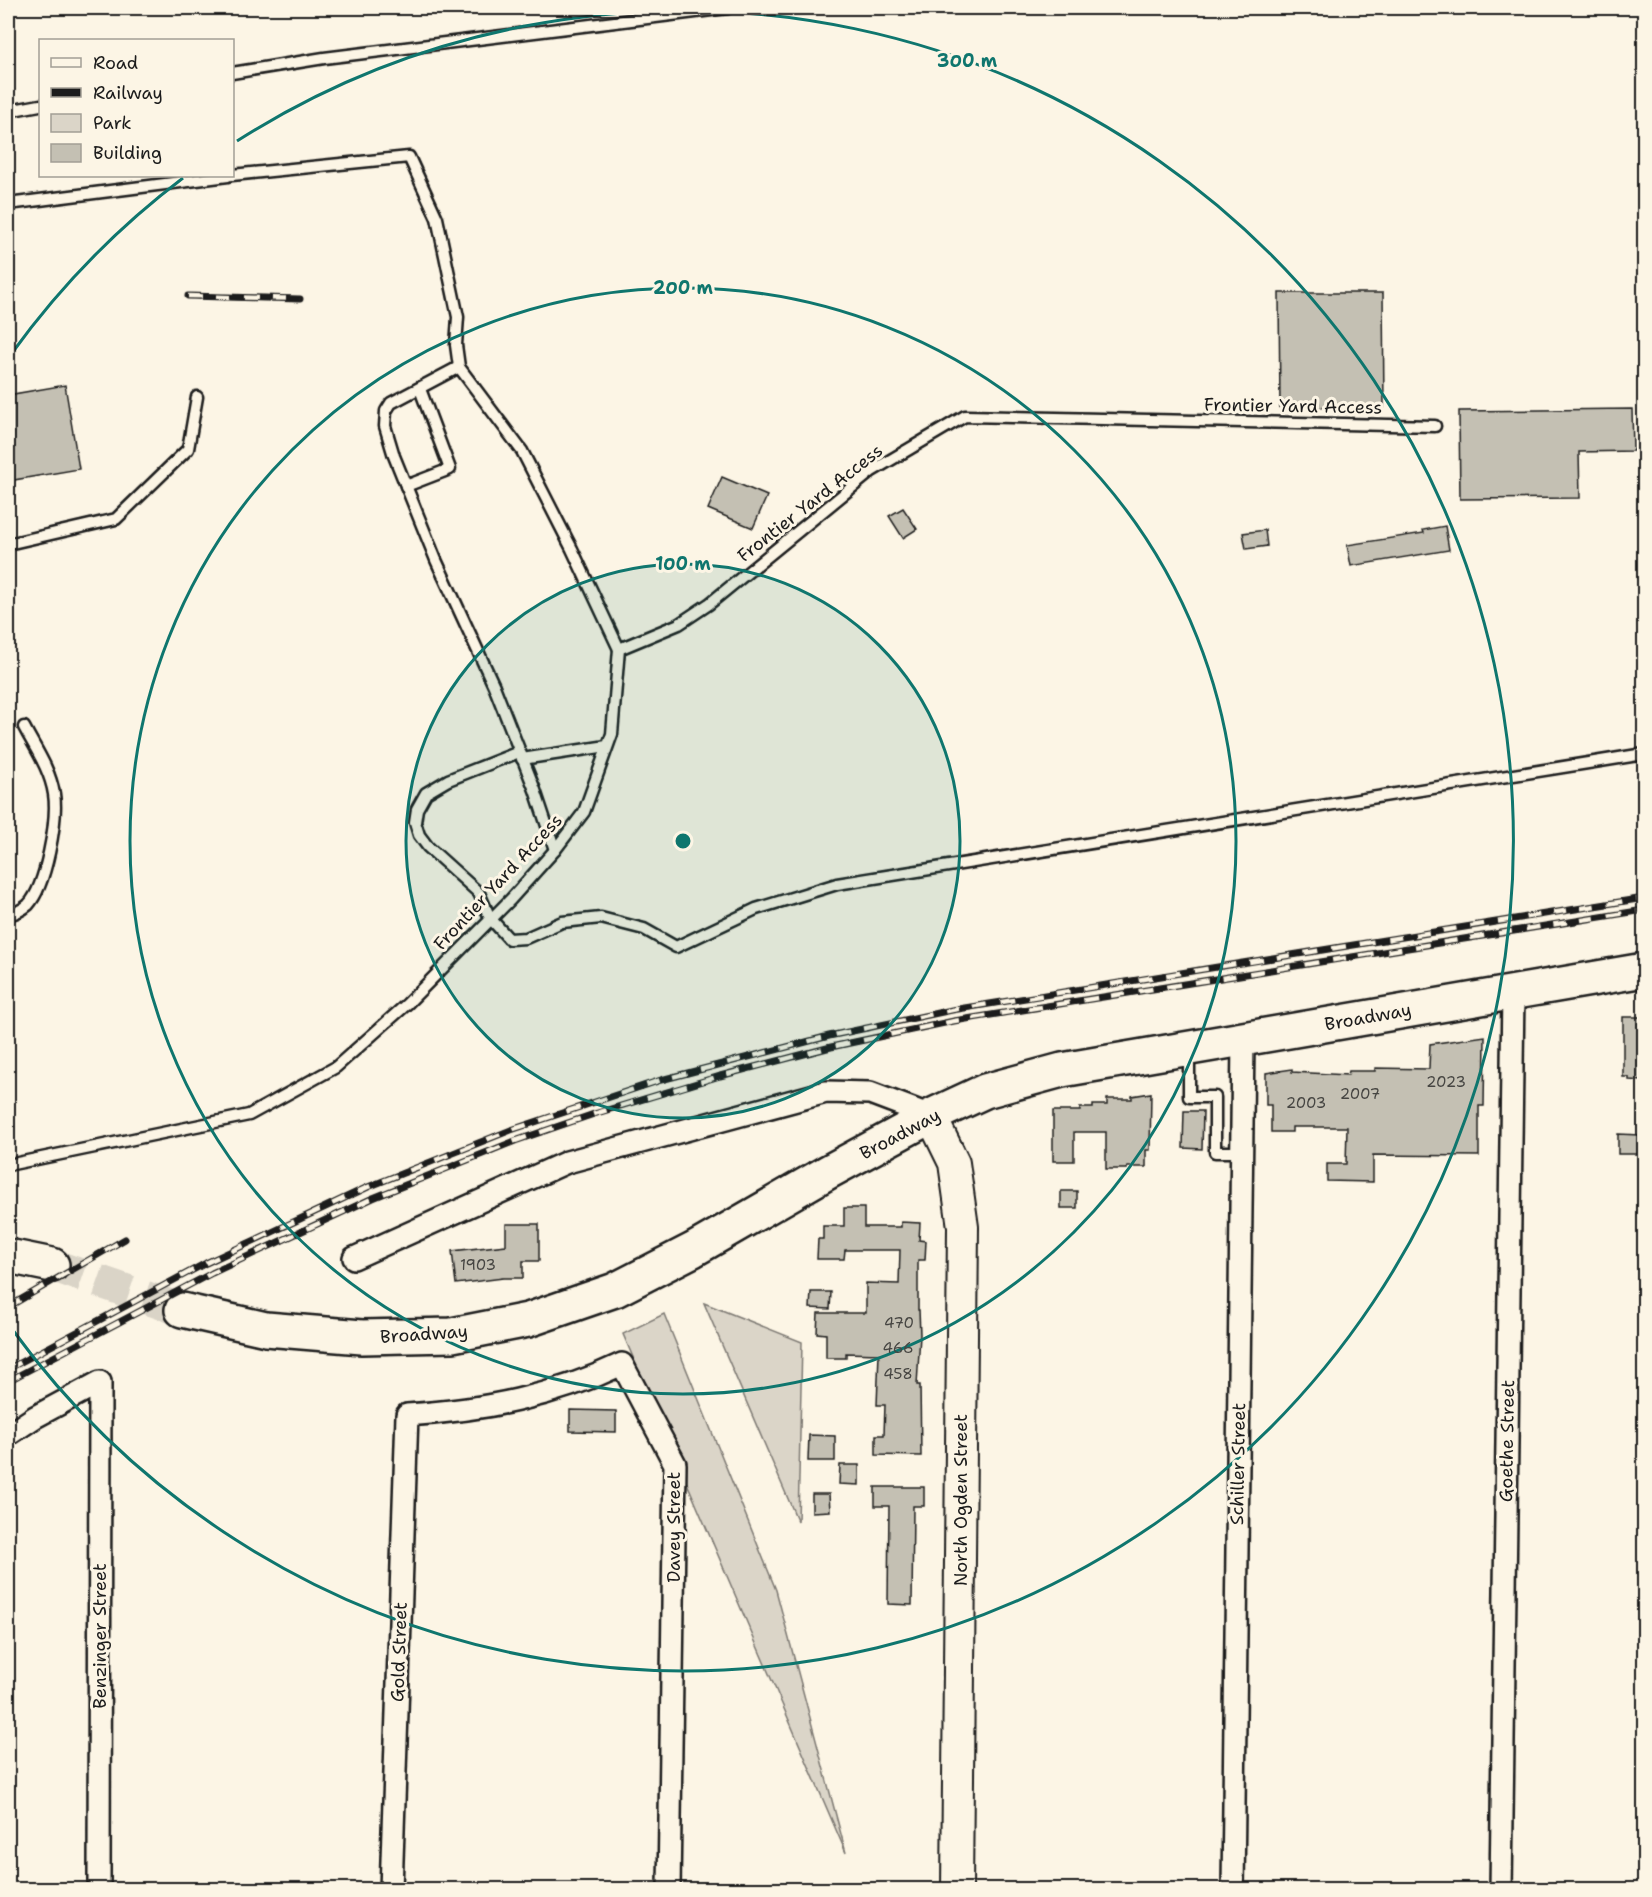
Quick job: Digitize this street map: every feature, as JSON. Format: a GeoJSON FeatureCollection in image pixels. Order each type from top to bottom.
{"type":"FeatureCollection","features":[{"type":"Feature","properties":{"kind":"main road","name":"Broadway"},"geometry":{"type":"LineString","coordinates":[[182,1310],[266,1329],[362,1338],[452,1335],[528,1320],[615,1290],[693,1250],[931,1116],[985,1091],[1062,1070],[1644,970]]}},
{"type":"Feature","properties":{"kind":"main road"},"geometry":{"type":"LineString","coordinates":[[8,1256],[52,1265]]}},
{"type":"Feature","properties":{"kind":"street","name":"Goethe Street"},"geometry":{"type":"LineString","coordinates":[[1501,1890],[1513,992]]}},
{"type":"Feature","properties":{"kind":"street","name":"Schiller Street"},"geometry":{"type":"LineString","coordinates":[[1233,1890],[1243,1039]]}},
{"type":"Feature","properties":{"kind":"street"},"geometry":{"type":"LineString","coordinates":[[354,1258],[567,1162],[825,1092],[870,1094],[931,1116]]}},
{"type":"Feature","properties":{"kind":"street","name":"North Ogden Street"},"geometry":{"type":"LineString","coordinates":[[931,1116],[954,1163],[963,1227],[957,1890]]}},
{"type":"Feature","properties":{"kind":"street","name":"Davey Street"},"geometry":{"type":"LineString","coordinates":[[407,1415],[458,1412],[509,1403],[559,1390],[622,1364],[675,1464],[669,1890]]}},
{"type":"Feature","properties":{"kind":"street","name":"Benzinger Street"},"geometry":{"type":"LineString","coordinates":[[8,1435],[35,1417],[100,1382],[99,1890]]}},
{"type":"Feature","properties":{"kind":"street","name":"Gold Street"},"geometry":{"type":"LineString","coordinates":[[391,1890],[407,1415]]}},
{"type":"Feature","properties":{"kind":"lane"},"geometry":{"type":"LineString","coordinates":[[234,73],[324,58],[728,8]]}},
{"type":"Feature","properties":{"kind":"lane"},"geometry":{"type":"LineString","coordinates":[[8,111],[39,105]]}},
{"type":"Feature","properties":{"kind":"lane"},"geometry":{"type":"LineString","coordinates":[[234,175],[409,157],[437,218],[458,316],[456,345],[459,367],[522,452],[572,549],[619,649]]}},
{"type":"Feature","properties":{"kind":"lane"},"geometry":{"type":"LineString","coordinates":[[8,204],[220,177]]}},
{"type":"Feature","properties":{"kind":"lane"},"geometry":{"type":"LineString","coordinates":[[459,367],[397,399],[386,411],[385,426],[436,560],[495,686],[535,789],[555,850]]}},
{"type":"Feature","properties":{"kind":"lane"},"geometry":{"type":"LineString","coordinates":[[406,486],[450,469],[420,389]]}},
{"type":"Feature","properties":{"kind":"lane"},"geometry":{"type":"LineString","coordinates":[[8,544],[117,519],[188,449],[197,397]]}},
{"type":"Feature","properties":{"kind":"lane","name":"Frontier Yard Access"},"geometry":{"type":"LineString","coordinates":[[8,1165],[249,1115],[336,1067],[407,1004],[511,899],[555,850],[584,812],[612,734],[619,649],[679,624],[709,604],[872,471],[965,416],[1435,426]]}},
{"type":"Feature","properties":{"kind":"lane"},"geometry":{"type":"LineString","coordinates":[[8,915],[18,913],[30,903],[40,884],[53,826],[54,795],[48,771],[24,726]]}},
{"type":"Feature","properties":{"kind":"lane"},"geometry":{"type":"LineString","coordinates":[[607,746],[520,755],[448,780],[426,793],[417,810],[415,822],[419,835],[428,847],[479,893],[490,918],[508,939],[526,938],[562,922],[601,918],[644,929],[676,948],[756,909],[837,885],[1644,754]]}},
{"type":"Feature","properties":{"kind":"lane"},"geometry":{"type":"LineString","coordinates":[[1190,1049],[1189,1096],[1215,1097],[1215,1152],[1242,1152]]}},
{"type":"Feature","properties":{"kind":"green space"},"geometry":{"type":"Polygon","coordinates":[[[704,1303],[802,1342],[798,1522],[704,1303]]]}},
{"type":"Feature","properties":{"kind":"green space"},"geometry":{"type":"Polygon","coordinates":[[[664,1314],[776,1590],[846,1853],[623,1334],[664,1314]]]}},
{"type":"Feature","properties":{"kind":"building"},"geometry":{"type":"Polygon","coordinates":[[[1279,293],[1383,293],[1384,407],[1280,408],[1279,293]]]}},
{"type":"Feature","properties":{"kind":"building"},"geometry":{"type":"Polygon","coordinates":[[[65,385],[79,469],[8,481],[8,395],[65,385]]]}},
{"type":"Feature","properties":{"kind":"building"},"geometry":{"type":"Polygon","coordinates":[[[1632,409],[1633,451],[1579,452],[1580,498],[1460,499],[1459,411],[1632,409]]]}},
{"type":"Feature","properties":{"kind":"building"},"geometry":{"type":"Polygon","coordinates":[[[722,477],[767,496],[753,528],[708,509],[722,477]]]}},
{"type":"Feature","properties":{"kind":"building"},"geometry":{"type":"Polygon","coordinates":[[[903,508],[917,529],[903,538],[889,516],[903,508]]]}},
{"type":"Feature","properties":{"kind":"building"},"geometry":{"type":"Polygon","coordinates":[[[1445,526],[1449,550],[1351,566],[1347,545],[1424,533],[1423,530],[1445,526]]]}},
{"type":"Feature","properties":{"kind":"building"},"geometry":{"type":"Polygon","coordinates":[[[1265,530],[1267,546],[1246,549],[1243,533],[1265,530]]]}},
{"type":"Feature","properties":{"kind":"building"},"geometry":{"type":"Polygon","coordinates":[[[1623,1017],[1644,1017],[1644,1081],[1629,1080],[1629,1077],[1623,1077],[1623,1017]]]}},
{"type":"Feature","properties":{"kind":"building"},"geometry":{"type":"Polygon","coordinates":[[[1485,1036],[1484,1106],[1479,1106],[1479,1156],[1373,1155],[1373,1182],[1327,1181],[1327,1164],[1346,1164],[1347,1127],[1292,1127],[1292,1132],[1271,1132],[1271,1105],[1266,1105],[1266,1073],[1292,1069],[1292,1072],[1348,1075],[1349,1071],[1375,1071],[1375,1068],[1429,1069],[1430,1044],[1485,1036]]]}},
{"type":"Feature","properties":{"kind":"building"},"geometry":{"type":"Polygon","coordinates":[[[1151,1093],[1150,1150],[1146,1150],[1146,1167],[1106,1169],[1106,1132],[1074,1132],[1074,1161],[1053,1161],[1053,1111],[1080,1111],[1080,1108],[1093,1108],[1093,1105],[1107,1105],[1107,1099],[1132,1099],[1132,1096],[1151,1093]]]}},
{"type":"Feature","properties":{"kind":"building"},"geometry":{"type":"Polygon","coordinates":[[[1184,1111],[1203,1111],[1202,1149],[1183,1148],[1184,1111]]]}},
{"type":"Feature","properties":{"kind":"building"},"geometry":{"type":"Polygon","coordinates":[[[1618,1134],[1640,1135],[1640,1154],[1618,1154],[1618,1134]]]}},
{"type":"Feature","properties":{"kind":"building"},"geometry":{"type":"Polygon","coordinates":[[[1061,1191],[1077,1191],[1077,1208],[1061,1208],[1061,1191]]]}},
{"type":"Feature","properties":{"kind":"building"},"geometry":{"type":"Polygon","coordinates":[[[844,1208],[864,1208],[864,1227],[901,1227],[901,1222],[920,1223],[919,1240],[926,1241],[925,1260],[918,1260],[920,1335],[917,1385],[920,1385],[921,1456],[876,1455],[876,1435],[884,1435],[885,1405],[877,1405],[879,1354],[846,1353],[846,1358],[826,1358],[826,1334],[817,1333],[818,1313],[866,1313],[866,1283],[899,1284],[900,1250],[845,1250],[844,1259],[817,1259],[818,1239],[823,1239],[823,1226],[844,1226],[844,1208]]]}},
{"type":"Feature","properties":{"kind":"building"},"geometry":{"type":"Polygon","coordinates":[[[506,1224],[539,1224],[539,1261],[523,1261],[523,1278],[456,1284],[452,1251],[506,1245],[506,1224]]]}},
{"type":"Feature","properties":{"kind":"building"},"geometry":{"type":"Polygon","coordinates":[[[811,1292],[831,1292],[830,1309],[810,1308],[811,1292]]]}},
{"type":"Feature","properties":{"kind":"building"},"geometry":{"type":"Polygon","coordinates":[[[570,1410],[616,1411],[616,1432],[570,1431],[570,1410]]]}},
{"type":"Feature","properties":{"kind":"building"},"geometry":{"type":"Polygon","coordinates":[[[809,1435],[835,1436],[835,1461],[808,1461],[809,1435]]]}},
{"type":"Feature","properties":{"kind":"building"},"geometry":{"type":"Polygon","coordinates":[[[840,1465],[859,1465],[859,1485],[839,1484],[840,1465]]]}},
{"type":"Feature","properties":{"kind":"building"},"geometry":{"type":"Polygon","coordinates":[[[875,1487],[924,1487],[924,1506],[913,1506],[912,1605],[888,1604],[889,1506],[875,1506],[875,1487]]]}},
{"type":"Feature","properties":{"kind":"building"},"geometry":{"type":"Polygon","coordinates":[[[812,1494],[829,1494],[830,1511],[812,1512],[812,1494]]]}},
{"type":"Feature","properties":{"kind":"tunnel"},"geometry":{"type":"LineString","coordinates":[[52,1265],[182,1310]]}},
{"type":"Feature","properties":{"kind":"railway"},"geometry":{"type":"LineString","coordinates":[[188,296],[300,299]]}},
{"type":"Feature","properties":{"kind":"railway"},"geometry":{"type":"LineString","coordinates":[[8,1369],[206,1263],[368,1187],[511,1130],[661,1080],[829,1036],[952,1010],[1644,898]]}},
{"type":"Feature","properties":{"kind":"railway"},"geometry":{"type":"LineString","coordinates":[[8,1381],[212,1273],[373,1198],[515,1141],[594,1114],[720,1076],[831,1047],[954,1021],[1644,910]]}},
{"type":"Feature","properties":{"kind":"railway"},"geometry":{"type":"LineString","coordinates":[[8,1307],[125,1239]]}}]}
